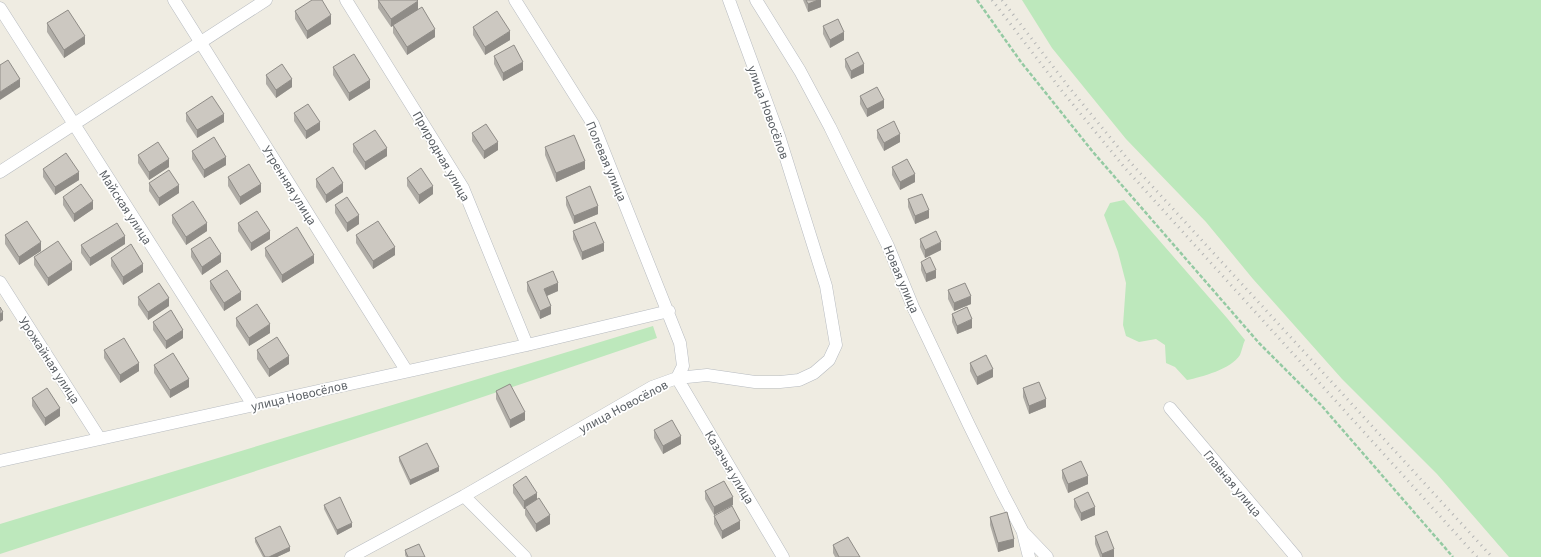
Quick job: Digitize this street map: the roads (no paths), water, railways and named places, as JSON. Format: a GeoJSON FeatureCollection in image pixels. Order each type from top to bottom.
{"type":"FeatureCollection","features":[{"type":"Feature","properties":{"kind":"street","name":"Утренняя улица"},"geometry":{"type":"LineString","coordinates":[[174,0],[406,370]]}},
{"type":"Feature","properties":{"kind":"street"},"geometry":{"type":"LineString","coordinates":[[0,172],[266,0]]}},
{"type":"Feature","properties":{"kind":"street","name":"Природная улица"},"geometry":{"type":"LineString","coordinates":[[346,0],[463,188],[527,344]]}},
{"type":"Feature","properties":{"kind":"street","name":"Полевая улица"},"geometry":{"type":"LineString","coordinates":[[514,0],[593,124],[680,343],[683,366],[677,378]]}},
{"type":"Feature","properties":{"kind":"street","name":"улица Новосёлов"},"geometry":{"type":"LineString","coordinates":[[351,557],[464,496],[628,400],[652,388],[677,378],[707,375],[755,382],[799,380],[814,373],[829,360],[836,346],[826,286],[780,136],[729,0]]}},
{"type":"Feature","properties":{"kind":"street","name":"Новая улица"},"geometry":{"type":"LineString","coordinates":[[756,0],[800,71],[830,127],[888,246],[913,307],[965,418],[1023,532],[1047,557]]}},
{"type":"Feature","properties":{"kind":"street","name":"Майская улица"},"geometry":{"type":"LineString","coordinates":[[0,8],[253,405]]}},
{"type":"Feature","properties":{"kind":"street","name":"Урожайная улица"},"geometry":{"type":"LineString","coordinates":[[0,282],[100,439]]}},
{"type":"Feature","properties":{"kind":"street","name":"улица Новосёлов"},"geometry":{"type":"LineString","coordinates":[[0,461],[527,344],[668,311]]}},
{"type":"Feature","properties":{"kind":"street","name":"Казачья улица"},"geometry":{"type":"LineString","coordinates":[[677,378],[783,557]]}},
{"type":"Feature","properties":{"kind":"street","name":"Главная улица"},"geometry":{"type":"LineString","coordinates":[[1170,408],[1296,557]]}},
{"type":"Feature","properties":{"kind":"street"},"geometry":{"type":"LineString","coordinates":[[464,496],[525,557]]}},
{"type":"Feature","properties":{"kind":"street"},"geometry":{"type":"LineString","coordinates":[[1023,532],[1029,557]]}},
{"type":"Feature","properties":{"kind":"railway"},"geometry":{"type":"LineString","coordinates":[[992,0],[1062,91],[1125,168],[1477,557]]}},
{"type":"Feature","properties":{"kind":"railway"},"geometry":{"type":"LineString","coordinates":[[1002,0],[1068,86],[1131,163],[1492,557]]}}]}
